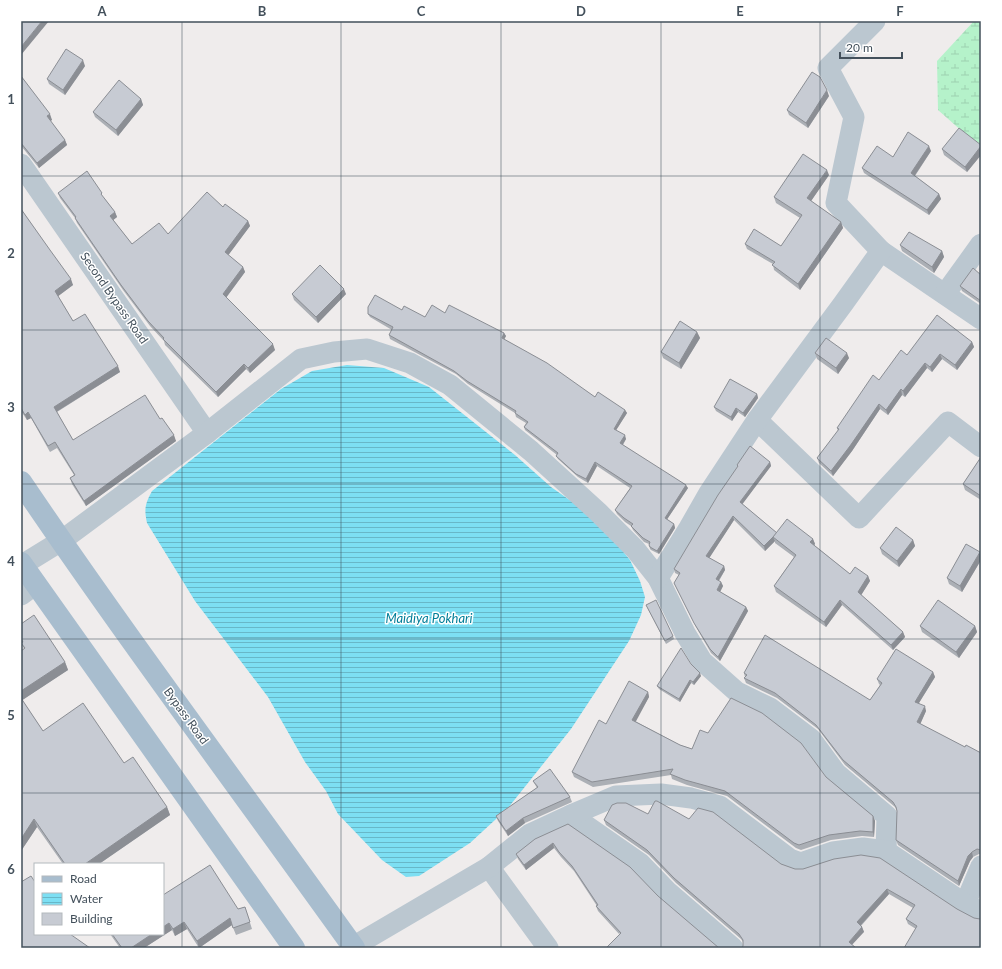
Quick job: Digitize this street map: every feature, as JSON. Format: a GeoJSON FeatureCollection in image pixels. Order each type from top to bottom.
{"type":"FeatureCollection","features":[{"type":"Feature","properties":{"kind":"main road","name":"Bypass Road"},"geometry":{"type":"LineString","coordinates":[[21,482],[190,723],[353,948]]}},
{"type":"Feature","properties":{"kind":"main road"},"geometry":{"type":"LineString","coordinates":[[22,564],[28,589],[294,948]]}},
{"type":"Feature","properties":{"kind":"street"},"geometry":{"type":"LineString","coordinates":[[875,21],[828,68],[854,117],[836,203],[881,250],[981,319]]}},
{"type":"Feature","properties":{"kind":"street","name":"Second Bypass Road"},"geometry":{"type":"LineString","coordinates":[[21,164],[207,433]]}},
{"type":"Feature","properties":{"kind":"street"},"geometry":{"type":"LineString","coordinates":[[945,294],[981,244]]}},
{"type":"Feature","properties":{"kind":"street"},"geometry":{"type":"LineString","coordinates":[[658,578],[709,494],[757,420],[881,250]]}},
{"type":"Feature","properties":{"kind":"street"},"geometry":{"type":"LineString","coordinates":[[22,564],[61,541],[207,433],[301,359],[334,352],[367,349],[410,363],[450,385],[531,451],[587,502],[635,549],[658,578],[685,634],[702,661],[737,692],[770,708],[811,739],[836,773],[887,816],[886,851]]}},
{"type":"Feature","properties":{"kind":"street"},"geometry":{"type":"LineString","coordinates":[[757,420],[859,518],[948,422],[981,447]]}},
{"type":"Feature","properties":{"kind":"street"},"geometry":{"type":"LineString","coordinates":[[353,948],[489,867],[530,834],[616,796],[661,794],[691,798],[720,806],[790,859],[801,863],[833,852],[863,848],[886,851],[973,908],[981,866]]}},
{"type":"Feature","properties":{"kind":"street"},"geometry":{"type":"LineString","coordinates":[[571,815],[640,863],[668,892],[733,948]]}},
{"type":"Feature","properties":{"kind":"street"},"geometry":{"type":"LineString","coordinates":[[489,867],[548,948]]}},
{"type":"Feature","properties":{"kind":"green space"},"geometry":{"type":"Polygon","coordinates":[[[974,21],[981,21],[981,148],[938,110],[937,61],[974,21]]]}},
{"type":"Feature","properties":{"kind":"water","name":"Maidiya Pokhari"},"geometry":{"type":"Polygon","coordinates":[[[347,365],[384,368],[429,387],[515,455],[551,487],[597,519],[630,560],[640,581],[645,597],[641,615],[629,641],[571,729],[508,808],[470,843],[419,876],[406,877],[382,860],[338,814],[326,791],[305,762],[268,697],[195,601],[147,523],[146,518],[145,510],[152,491],[281,389],[312,371],[347,365]]]}},
{"type":"Feature","properties":{"kind":"building"},"geometry":{"type":"Polygon","coordinates":[[[21,21],[42,21],[21,47],[21,21]]]}},
{"type":"Feature","properties":{"kind":"building"},"geometry":{"type":"Polygon","coordinates":[[[66,49],[83,60],[63,90],[47,79],[66,49]]]}},
{"type":"Feature","properties":{"kind":"building"},"geometry":{"type":"Polygon","coordinates":[[[812,72],[820,77],[827,90],[806,123],[787,110],[812,72]]]}},
{"type":"Feature","properties":{"kind":"building"},"geometry":{"type":"Polygon","coordinates":[[[21,76],[50,114],[47,116],[65,140],[37,163],[21,143],[21,76]]]}},
{"type":"Feature","properties":{"kind":"building"},"geometry":{"type":"Polygon","coordinates":[[[119,80],[141,99],[116,130],[93,112],[119,80]]]}},
{"type":"Feature","properties":{"kind":"building"},"geometry":{"type":"Polygon","coordinates":[[[959,128],[981,145],[965,167],[942,149],[959,128]]]}},
{"type":"Feature","properties":{"kind":"building"},"geometry":{"type":"Polygon","coordinates":[[[908,132],[929,146],[911,173],[939,194],[927,210],[862,168],[877,146],[893,157],[908,132]]]}},
{"type":"Feature","properties":{"kind":"building"},"geometry":{"type":"Polygon","coordinates":[[[803,154],[827,170],[807,198],[841,222],[798,284],[772,265],[775,262],[745,244],[754,229],[781,246],[802,215],[774,197],[803,154]]]}},
{"type":"Feature","properties":{"kind":"building"},"geometry":{"type":"Polygon","coordinates":[[[87,171],[102,193],[101,194],[115,212],[110,216],[132,244],[159,223],[168,234],[207,192],[223,207],[225,204],[248,221],[225,252],[243,267],[223,294],[273,344],[248,368],[244,364],[216,392],[163,339],[164,338],[148,321],[121,285],[75,218],[76,217],[58,193],[87,171]]]}},
{"type":"Feature","properties":{"kind":"building"},"geometry":{"type":"Polygon","coordinates":[[[21,209],[71,279],[55,291],[73,321],[85,314],[118,366],[54,407],[73,440],[145,395],[160,419],[162,418],[174,435],[84,501],[70,478],[75,475],[55,442],[48,446],[28,412],[25,415],[21,408],[21,209]]]}},
{"type":"Feature","properties":{"kind":"building"},"geometry":{"type":"Polygon","coordinates":[[[909,232],[942,251],[932,267],[900,245],[909,232]]]}},
{"type":"Feature","properties":{"kind":"building"},"geometry":{"type":"Polygon","coordinates":[[[320,265],[344,289],[316,317],[292,294],[320,265]]]}},
{"type":"Feature","properties":{"kind":"building"},"geometry":{"type":"Polygon","coordinates":[[[973,268],[981,275],[981,301],[960,286],[973,268]]]}},
{"type":"Feature","properties":{"kind":"building"},"geometry":{"type":"Polygon","coordinates":[[[375,295],[402,310],[404,306],[425,317],[432,305],[445,313],[449,305],[504,333],[502,338],[547,363],[595,397],[598,392],[625,410],[614,429],[625,435],[620,443],[686,485],[665,518],[674,524],[657,551],[650,547],[650,542],[643,538],[631,526],[633,524],[615,510],[632,486],[595,462],[586,479],[576,474],[556,456],[558,453],[524,427],[528,422],[515,413],[516,411],[467,381],[454,371],[389,335],[393,327],[368,314],[368,307],[375,295]]]}},
{"type":"Feature","properties":{"kind":"building"},"geometry":{"type":"Polygon","coordinates":[[[937,315],[972,342],[955,365],[940,354],[930,367],[925,363],[903,391],[901,389],[886,410],[879,404],[831,471],[817,458],[839,429],[837,428],[873,375],[879,380],[901,350],[907,355],[937,315]]]}},
{"type":"Feature","properties":{"kind":"building"},"geometry":{"type":"Polygon","coordinates":[[[680,321],[697,332],[679,363],[661,352],[680,321]]]}},
{"type":"Feature","properties":{"kind":"building"},"geometry":{"type":"Polygon","coordinates":[[[826,338],[847,353],[836,368],[815,353],[826,338]]]}},
{"type":"Feature","properties":{"kind":"building"},"geometry":{"type":"Polygon","coordinates":[[[730,379],[757,394],[743,413],[736,408],[731,417],[714,407],[730,379]]]}},
{"type":"Feature","properties":{"kind":"building"},"geometry":{"type":"Polygon","coordinates":[[[750,446],[770,462],[740,502],[777,533],[764,546],[733,516],[706,556],[724,566],[716,579],[721,582],[717,590],[746,607],[718,657],[710,649],[694,623],[674,583],[680,573],[674,569],[718,495],[750,446]]]}},
{"type":"Feature","properties":{"kind":"building"},"geometry":{"type":"Polygon","coordinates":[[[981,457],[981,496],[963,484],[981,457]]]}},
{"type":"Feature","properties":{"kind":"building"},"geometry":{"type":"Polygon","coordinates":[[[787,519],[813,539],[810,542],[850,574],[855,567],[868,576],[858,592],[903,632],[891,645],[840,600],[824,622],[774,586],[796,555],[773,537],[787,519]]]}},
{"type":"Feature","properties":{"kind":"building"},"geometry":{"type":"Polygon","coordinates":[[[896,527],[913,540],[897,561],[880,548],[896,527]]]}},
{"type":"Feature","properties":{"kind":"building"},"geometry":{"type":"Polygon","coordinates":[[[966,544],[980,552],[960,586],[947,578],[966,544]]]}},
{"type":"Feature","properties":{"kind":"building"},"geometry":{"type":"Polygon","coordinates":[[[656,600],[673,636],[665,641],[646,605],[656,600]]]}},
{"type":"Feature","properties":{"kind":"building"},"geometry":{"type":"Polygon","coordinates":[[[938,600],[975,626],[956,652],[920,626],[938,600]]]}},
{"type":"Feature","properties":{"kind":"building"},"geometry":{"type":"Polygon","coordinates":[[[34,615],[65,662],[21,691],[21,651],[25,648],[21,643],[23,642],[21,639],[21,624],[34,615]]]}},
{"type":"Feature","properties":{"kind":"building"},"geometry":{"type":"Polygon","coordinates":[[[765,635],[870,700],[882,683],[877,679],[896,649],[933,672],[915,702],[925,706],[917,722],[965,747],[966,745],[981,753],[981,850],[977,849],[968,856],[958,881],[896,840],[897,811],[893,802],[843,760],[816,725],[775,693],[744,678],[747,675],[744,673],[765,635]]]}},
{"type":"Feature","properties":{"kind":"building"},"geometry":{"type":"Polygon","coordinates":[[[681,648],[691,664],[700,673],[693,682],[690,680],[679,699],[657,686],[681,648]]]}},
{"type":"Feature","properties":{"kind":"building"},"geometry":{"type":"Polygon","coordinates":[[[629,681],[648,692],[632,720],[680,745],[692,749],[700,730],[708,733],[731,698],[762,713],[801,743],[826,777],[873,816],[873,832],[860,831],[829,835],[799,845],[794,843],[725,791],[685,780],[670,774],[673,769],[592,782],[572,772],[599,720],[606,724],[629,681]]]}},
{"type":"Feature","properties":{"kind":"building"},"geometry":{"type":"Polygon","coordinates":[[[21,698],[43,731],[83,703],[124,763],[133,757],[167,807],[86,863],[64,863],[34,819],[21,839],[21,698]]]}},
{"type":"Feature","properties":{"kind":"building"},"geometry":{"type":"Polygon","coordinates":[[[550,769],[570,797],[523,818],[506,831],[496,816],[538,787],[533,781],[550,769]]]}},
{"type":"Feature","properties":{"kind":"building"},"geometry":{"type":"Polygon","coordinates":[[[655,801],[689,819],[698,808],[713,812],[781,864],[795,869],[803,869],[834,859],[861,855],[880,858],[957,909],[974,918],[981,919],[981,948],[904,948],[917,926],[906,919],[915,905],[887,889],[857,922],[862,927],[849,942],[856,948],[742,948],[743,940],[739,934],[674,878],[647,850],[604,820],[612,805],[617,803],[626,803],[648,814],[655,801]]]}},
{"type":"Feature","properties":{"kind":"building"},"geometry":{"type":"Polygon","coordinates":[[[568,824],[630,867],[658,896],[719,948],[606,948],[621,933],[596,906],[598,905],[572,866],[553,843],[524,865],[516,854],[535,839],[568,824]]]}},
{"type":"Feature","properties":{"kind":"building"},"geometry":{"type":"Polygon","coordinates":[[[210,865],[238,909],[245,907],[250,922],[233,928],[230,918],[197,941],[184,922],[173,929],[169,923],[164,926],[164,894],[210,865]]]}},
{"type":"Feature","properties":{"kind":"building"},"geometry":{"type":"Polygon","coordinates":[[[31,876],[34,880],[34,935],[71,935],[90,948],[21,948],[21,882],[31,876]]]}},
{"type":"Feature","properties":{"kind":"building"},"geometry":{"type":"Polygon","coordinates":[[[113,935],[150,935],[131,948],[122,948],[113,935]]]}}]}
